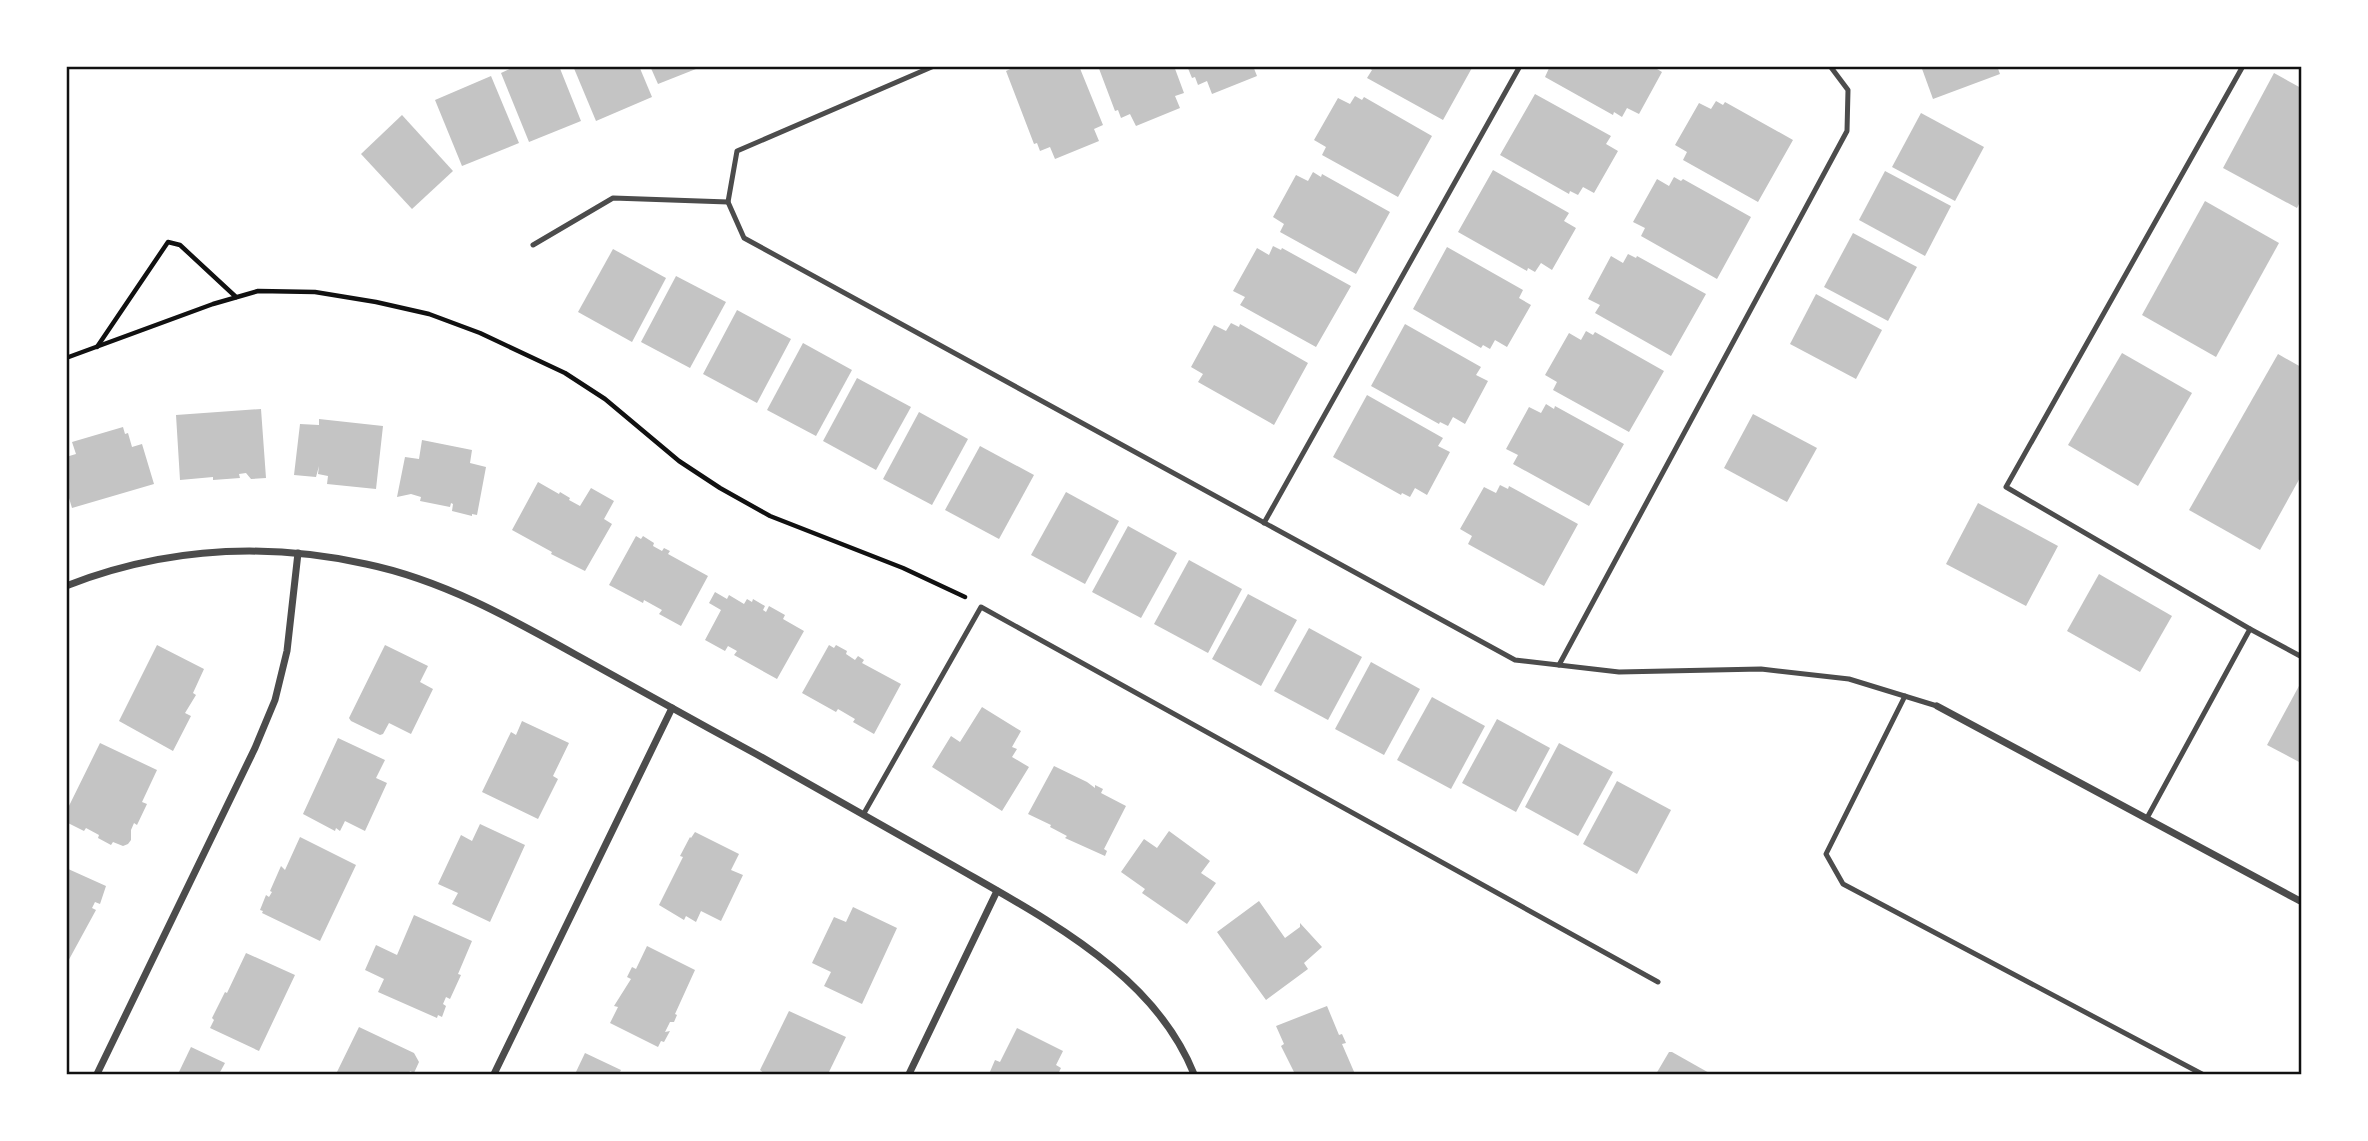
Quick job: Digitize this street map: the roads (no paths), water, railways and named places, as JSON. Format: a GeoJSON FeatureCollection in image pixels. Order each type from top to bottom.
{"type":"FeatureCollection","features":[{"type":"Feature","properties":{"kind":"street"},"geometry":{"type":"LineString","coordinates":[[66,586],[95,575],[164,559],[226,550],[298,552],[368,564],[446,588],[550,640],[1068,933],[1149,1000],[1169,1028],[1194,1074]]}},
{"type":"Feature","properties":{"kind":"street"},"geometry":{"type":"LineString","coordinates":[[97,1074],[255,748],[275,700],[287,651],[298,552]]}},
{"type":"Feature","properties":{"kind":"street"},"geometry":{"type":"LineString","coordinates":[[1937,706],[2301,902]]}},
{"type":"Feature","properties":{"kind":"street"},"geometry":{"type":"LineString","coordinates":[[494,1074],[672,708]]}},
{"type":"Feature","properties":{"kind":"street"},"geometry":{"type":"LineString","coordinates":[[909,1074],[997,891]]}},
{"type":"Feature","properties":{"kind":"lane"},"geometry":{"type":"LineString","coordinates":[[934,66],[737,151],[728,202],[744,238],[1515,660],[1619,672],[1761,669],[1849,679],[1937,706]]}},
{"type":"Feature","properties":{"kind":"lane"},"geometry":{"type":"LineString","coordinates":[[1264,523],[1520,66]]}},
{"type":"Feature","properties":{"kind":"lane"},"geometry":{"type":"LineString","coordinates":[[1559,665],[1847,131],[1848,90],[1830,66]]}},
{"type":"Feature","properties":{"kind":"lane"},"geometry":{"type":"LineString","coordinates":[[2243,66],[2006,487],[2301,657]]}},
{"type":"Feature","properties":{"kind":"lane"},"geometry":{"type":"LineString","coordinates":[[533,245],[613,198],[728,202]]}},
{"type":"Feature","properties":{"kind":"lane"},"geometry":{"type":"LineString","coordinates":[[863,815],[981,607],[1658,982]]}},
{"type":"Feature","properties":{"kind":"lane"},"geometry":{"type":"LineString","coordinates":[[2147,818],[2250,629]]}},
{"type":"Feature","properties":{"kind":"lane"},"geometry":{"type":"LineString","coordinates":[[1905,696],[1826,854],[1843,884],[2202,1074]]}}]}
